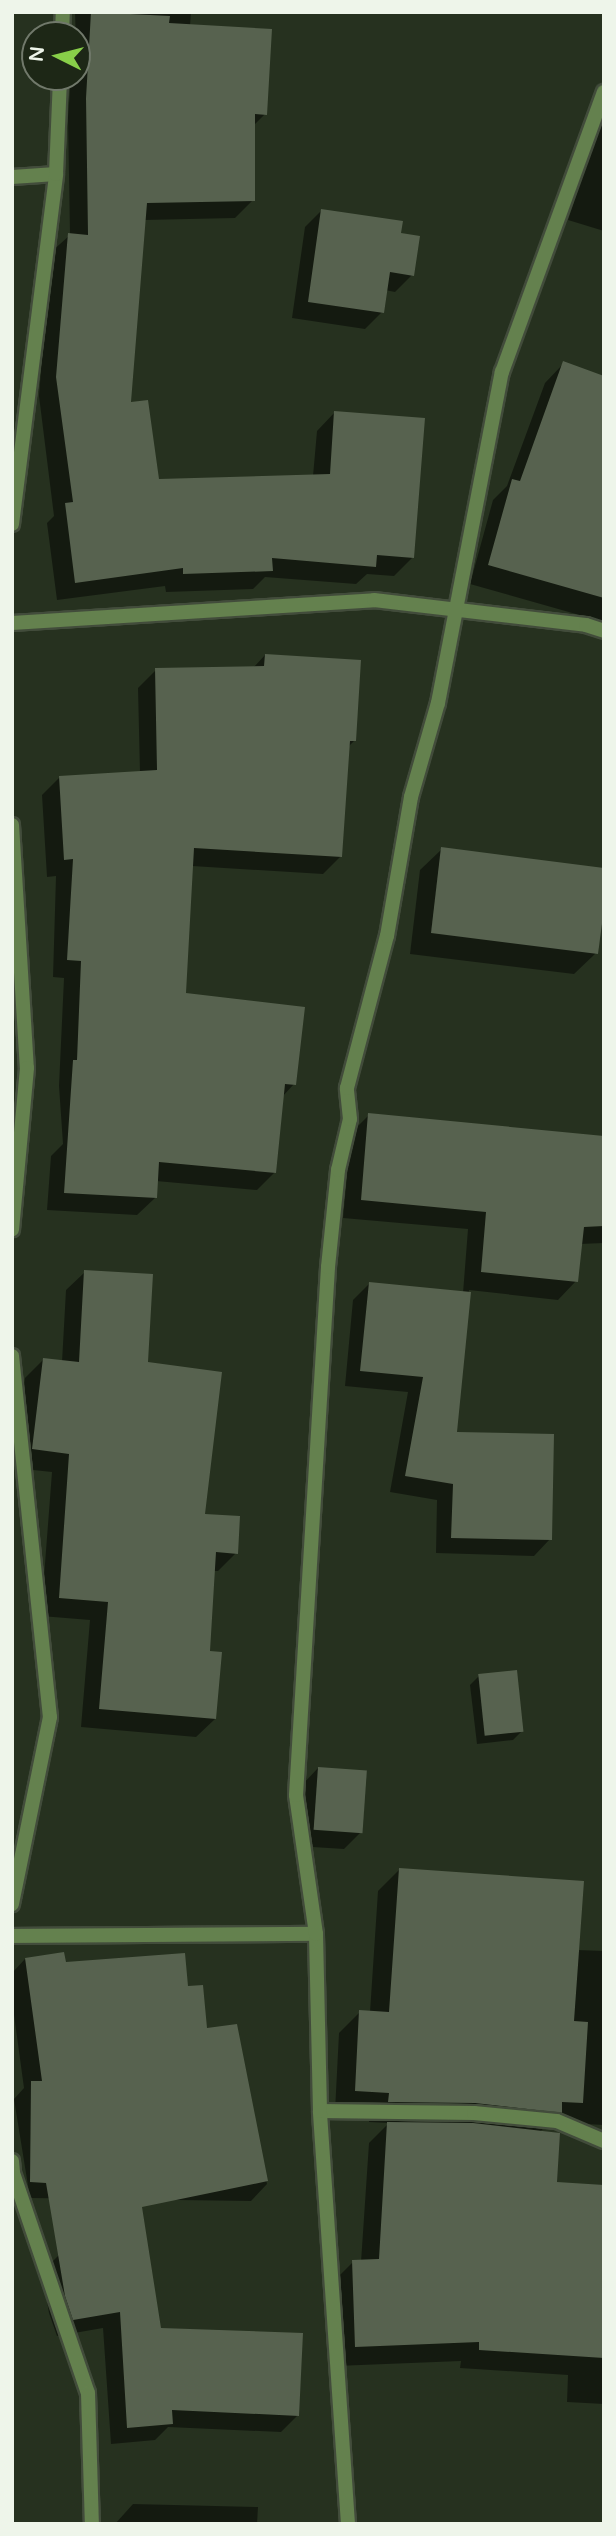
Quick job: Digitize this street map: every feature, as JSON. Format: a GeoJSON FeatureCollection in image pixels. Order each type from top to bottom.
{"type":"FeatureCollection","features":[{"type":"Feature","properties":{"kind":"street"},"geometry":{"type":"LineString","coordinates":[[12,524],[56,174],[59,91]]}},
{"type":"Feature","properties":{"kind":"street"},"geometry":{"type":"LineString","coordinates":[[348,2524],[320,2111],[316,1934],[296,1795],[327,1280],[336,1184],[350,1119],[347,1088],[387,936],[411,797],[439,703],[454,610],[502,372],[604,92]]}},
{"type":"Feature","properties":{"kind":"street"},"geometry":{"type":"LineString","coordinates":[[12,177],[56,174]]}},
{"type":"Feature","properties":{"kind":"street"},"geometry":{"type":"LineString","coordinates":[[12,623],[374,600],[586,625],[604,631]]}},
{"type":"Feature","properties":{"kind":"street"},"geometry":{"type":"LineString","coordinates":[[12,825],[27,1068],[12,1229]]}},
{"type":"Feature","properties":{"kind":"street"},"geometry":{"type":"LineString","coordinates":[[12,1356],[50,1717],[12,1904]]}},
{"type":"Feature","properties":{"kind":"street"},"geometry":{"type":"LineString","coordinates":[[12,1936],[316,1934]]}},
{"type":"Feature","properties":{"kind":"street"},"geometry":{"type":"LineString","coordinates":[[320,2111],[474,2113],[557,2121],[604,2141]]}},
{"type":"Feature","properties":{"kind":"street"},"geometry":{"type":"LineString","coordinates":[[12,2161],[13,2173],[88,2393],[92,2524]]}},
{"type":"Feature","properties":{"kind":"building"},"geometry":{"type":"Polygon","coordinates":[[[91,12],[170,16],[169,23],[272,29],[267,115],[255,114],[255,201],[147,203],[131,402],[148,400],[159,479],[330,474],[334,411],[425,418],[414,558],[377,555],[376,567],[272,558],[273,571],[183,574],[183,568],[75,583],[65,503],[73,502],[56,377],[68,233],[88,235],[86,98],[86,91],[91,91],[91,12]]]}},
{"type":"Feature","properties":{"kind":"building"},"geometry":{"type":"Polygon","coordinates":[[[321,209],[403,221],[401,233],[420,236],[414,276],[390,272],[384,313],[308,302],[321,209]]]}},
{"type":"Feature","properties":{"kind":"building"},"geometry":{"type":"Polygon","coordinates":[[[563,361],[604,376],[604,598],[488,565],[512,479],[520,481],[563,361]]]}},
{"type":"Feature","properties":{"kind":"building"},"geometry":{"type":"Polygon","coordinates":[[[265,654],[361,660],[356,741],[350,741],[342,857],[194,848],[186,993],[305,1007],[296,1085],[285,1084],[276,1173],[159,1162],[157,1198],[64,1193],[73,1060],[77,1060],[81,961],[67,960],[73,859],[64,860],[59,776],[157,770],[155,668],[264,666],[265,654]]]}},
{"type":"Feature","properties":{"kind":"building"},"geometry":{"type":"Polygon","coordinates":[[[441,847],[604,868],[604,908],[598,954],[431,933],[441,847]]]}},
{"type":"Feature","properties":{"kind":"building"},"geometry":{"type":"Polygon","coordinates":[[[368,1113],[604,1136],[604,1226],[584,1227],[578,1282],[481,1272],[486,1212],[361,1200],[368,1113]]]}},
{"type":"Feature","properties":{"kind":"building"},"geometry":{"type":"Polygon","coordinates":[[[84,1270],[153,1274],[148,1362],[222,1372],[205,1514],[240,1516],[238,1554],[216,1552],[210,1651],[222,1652],[216,1719],[99,1709],[108,1602],[59,1598],[69,1454],[32,1449],[43,1358],[79,1362],[84,1270]]]}},
{"type":"Feature","properties":{"kind":"building"},"geometry":{"type":"Polygon","coordinates":[[[369,1282],[471,1292],[457,1432],[554,1434],[552,1540],[451,1538],[453,1484],[405,1476],[423,1377],[360,1371],[369,1282]]]}},
{"type":"Feature","properties":{"kind":"building"},"geometry":{"type":"Polygon","coordinates":[[[517,1670],[523,1732],[485,1736],[478,1674],[517,1670]]]}},
{"type":"Feature","properties":{"kind":"building"},"geometry":{"type":"Polygon","coordinates":[[[318,1767],[367,1770],[362,1833],[314,1830],[318,1767]]]}},
{"type":"Feature","properties":{"kind":"building"},"geometry":{"type":"Polygon","coordinates":[[[399,1868],[584,1881],[574,2021],[588,2022],[583,2103],[562,2102],[562,2113],[475,2103],[388,2102],[389,2093],[355,2091],[359,2010],[389,2012],[399,1868]]]}},
{"type":"Feature","properties":{"kind":"building"},"geometry":{"type":"Polygon","coordinates":[[[64,1952],[66,1962],[185,1953],[188,1986],[203,1985],[207,2028],[237,2024],[268,2181],[142,2207],[161,2328],[303,2333],[299,2416],[172,2410],[173,2424],[127,2428],[120,2312],[73,2320],[65,2296],[46,2183],[30,2182],[31,2081],[42,2081],[25,1958],[64,1952]]]}},
{"type":"Feature","properties":{"kind":"building"},"geometry":{"type":"Polygon","coordinates":[[[387,2122],[473,2123],[560,2133],[557,2182],[604,2185],[604,2358],[479,2350],[479,2342],[355,2347],[352,2260],[379,2259],[387,2122]]]}}]}
